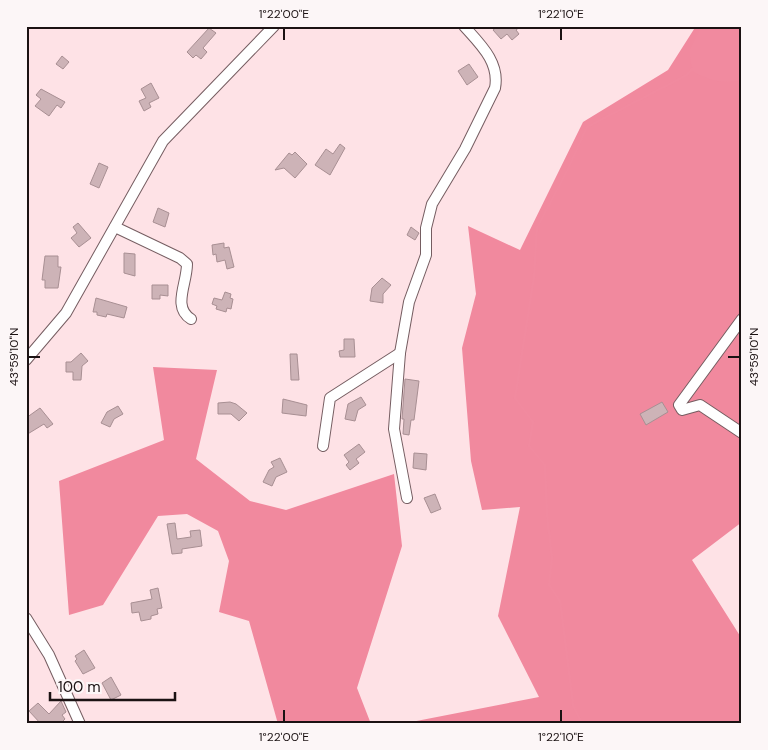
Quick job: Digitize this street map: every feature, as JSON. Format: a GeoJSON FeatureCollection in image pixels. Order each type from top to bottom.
{"type":"FeatureCollection","features":[{"type":"Feature","properties":{"kind":"street"},"geometry":{"type":"LineString","coordinates":[[26,360],[66,313],[163,142],[274,26]]}},
{"type":"Feature","properties":{"kind":"street"},"geometry":{"type":"LineString","coordinates":[[407,498],[394,429],[400,353],[409,302],[426,255],[426,228],[432,204],[495,88],[496,68],[484,49],[464,26]]}},
{"type":"Feature","properties":{"kind":"street"},"geometry":{"type":"LineString","coordinates":[[115,227],[180,258],[187,264],[187,276],[180,306],[182,313],[191,319]]}},
{"type":"Feature","properties":{"kind":"street"},"geometry":{"type":"LineString","coordinates":[[742,319],[679,405],[682,410],[700,405],[742,433]]}},
{"type":"Feature","properties":{"kind":"street"},"geometry":{"type":"LineString","coordinates":[[323,446],[330,398],[400,353]]}},
{"type":"Feature","properties":{"kind":"street"},"geometry":{"type":"LineString","coordinates":[[26,618],[49,656],[80,724]]}},
{"type":"Feature","properties":{"kind":"shaded area"},"geometry":{"type":"Polygon","coordinates":[[[696,26],[742,26],[742,522],[692,560],[742,639],[742,724],[401,724],[539,697],[498,616],[520,507],[482,510],[471,461],[462,348],[476,294],[468,226],[520,250],[583,122],[668,70],[696,26]]]}},
{"type":"Feature","properties":{"kind":"shaded area"},"geometry":{"type":"Polygon","coordinates":[[[701,26],[742,26],[742,80],[716,81],[692,71],[689,51],[701,26]]]}},
{"type":"Feature","properties":{"kind":"shaded area"},"geometry":{"type":"Polygon","coordinates":[[[153,367],[217,370],[196,459],[250,501],[286,510],[394,474],[402,546],[357,688],[371,724],[278,724],[249,621],[219,612],[229,561],[218,531],[187,514],[158,516],[103,605],[69,615],[59,481],[164,440],[153,367]]]}},
{"type":"Feature","properties":{"kind":"building"},"geometry":{"type":"Polygon","coordinates":[[[498,26],[521,26],[516,30],[519,34],[512,40],[507,34],[501,39],[493,30],[498,26]]]}},
{"type":"Feature","properties":{"kind":"building"},"geometry":{"type":"Polygon","coordinates":[[[209,28],[216,33],[203,48],[207,52],[201,59],[196,55],[193,58],[187,52],[209,28]]]}},
{"type":"Feature","properties":{"kind":"building"},"geometry":{"type":"Polygon","coordinates":[[[62,56],[69,62],[63,69],[56,64],[62,56]]]}},
{"type":"Feature","properties":{"kind":"building"},"geometry":{"type":"Polygon","coordinates":[[[469,64],[478,77],[467,85],[458,71],[469,64]]]}},
{"type":"Feature","properties":{"kind":"building"},"geometry":{"type":"Polygon","coordinates":[[[151,83],[159,98],[149,103],[151,107],[144,111],[139,101],[146,98],[141,89],[151,83]]]}},
{"type":"Feature","properties":{"kind":"building"},"geometry":{"type":"Polygon","coordinates":[[[41,89],[65,102],[61,108],[57,105],[49,116],[35,106],[41,99],[36,95],[41,89]]]}},
{"type":"Feature","properties":{"kind":"building"},"geometry":{"type":"Polygon","coordinates":[[[340,144],[345,148],[330,175],[315,165],[326,149],[333,154],[340,144]]]}},
{"type":"Feature","properties":{"kind":"building"},"geometry":{"type":"Polygon","coordinates":[[[295,152],[307,164],[295,178],[284,168],[275,170],[289,153],[292,155],[295,152]]]}},
{"type":"Feature","properties":{"kind":"building"},"geometry":{"type":"Polygon","coordinates":[[[99,163],[108,167],[99,188],[90,184],[99,163]]]}},
{"type":"Feature","properties":{"kind":"building"},"geometry":{"type":"Polygon","coordinates":[[[158,208],[169,213],[165,227],[153,222],[158,208]]]}},
{"type":"Feature","properties":{"kind":"building"},"geometry":{"type":"Polygon","coordinates":[[[78,223],[91,238],[79,247],[71,238],[77,233],[73,227],[78,223]]]}},
{"type":"Feature","properties":{"kind":"building"},"geometry":{"type":"Polygon","coordinates":[[[411,227],[419,233],[415,240],[407,235],[411,227]]]}},
{"type":"Feature","properties":{"kind":"building"},"geometry":{"type":"Polygon","coordinates":[[[224,243],[224,248],[229,247],[234,267],[227,269],[225,260],[217,262],[216,254],[213,255],[212,245],[224,243]]]}},
{"type":"Feature","properties":{"kind":"building"},"geometry":{"type":"Polygon","coordinates":[[[124,253],[135,254],[135,276],[124,273],[124,253]]]}},
{"type":"Feature","properties":{"kind":"building"},"geometry":{"type":"Polygon","coordinates":[[[45,256],[58,256],[58,267],[61,267],[58,288],[45,288],[45,280],[42,280],[45,256]]]}},
{"type":"Feature","properties":{"kind":"building"},"geometry":{"type":"Polygon","coordinates":[[[382,278],[391,285],[383,294],[383,303],[370,301],[372,288],[382,278]]]}},
{"type":"Feature","properties":{"kind":"building"},"geometry":{"type":"Polygon","coordinates":[[[152,285],[168,285],[168,296],[160,295],[160,299],[152,299],[152,285]]]}},
{"type":"Feature","properties":{"kind":"building"},"geometry":{"type":"Polygon","coordinates":[[[225,292],[231,294],[230,298],[233,299],[231,309],[227,308],[226,312],[216,309],[217,306],[212,304],[214,298],[222,300],[225,292]]]}},
{"type":"Feature","properties":{"kind":"building"},"geometry":{"type":"Polygon","coordinates":[[[96,298],[127,307],[124,318],[107,314],[106,317],[97,315],[97,312],[93,312],[96,298]]]}},
{"type":"Feature","properties":{"kind":"building"},"geometry":{"type":"Polygon","coordinates":[[[344,339],[354,339],[355,357],[340,357],[339,351],[344,350],[344,339]]]}},
{"type":"Feature","properties":{"kind":"building"},"geometry":{"type":"Polygon","coordinates":[[[81,353],[88,361],[82,366],[81,380],[73,380],[73,372],[66,372],[66,362],[71,362],[81,353]]]}},
{"type":"Feature","properties":{"kind":"building"},"geometry":{"type":"Polygon","coordinates":[[[290,354],[297,354],[299,380],[291,380],[290,354]]]}},
{"type":"Feature","properties":{"kind":"building"},"geometry":{"type":"Polygon","coordinates":[[[405,379],[419,381],[414,420],[411,420],[409,435],[403,434],[404,419],[402,419],[405,379]]]}},
{"type":"Feature","properties":{"kind":"building"},"geometry":{"type":"Polygon","coordinates":[[[361,397],[366,405],[358,410],[355,421],[345,419],[348,404],[361,397]]]}},
{"type":"Feature","properties":{"kind":"building"},"geometry":{"type":"Polygon","coordinates":[[[283,399],[307,405],[306,416],[282,413],[283,399]]]}},
{"type":"Feature","properties":{"kind":"building"},"geometry":{"type":"Polygon","coordinates":[[[230,402],[236,404],[247,413],[239,421],[231,414],[218,414],[218,403],[230,402]]]}},
{"type":"Feature","properties":{"kind":"building"},"geometry":{"type":"Polygon","coordinates":[[[662,402],[668,412],[646,425],[640,414],[662,402]]]}},
{"type":"Feature","properties":{"kind":"building"},"geometry":{"type":"Polygon","coordinates":[[[118,406],[123,414],[114,419],[110,427],[101,423],[107,412],[118,406]]]}},
{"type":"Feature","properties":{"kind":"building"},"geometry":{"type":"Polygon","coordinates":[[[40,408],[53,424],[47,428],[44,424],[26,435],[26,418],[40,408]]]}},
{"type":"Feature","properties":{"kind":"building"},"geometry":{"type":"Polygon","coordinates":[[[359,444],[365,452],[356,459],[359,463],[350,470],[346,465],[349,462],[344,455],[359,444]]]}},
{"type":"Feature","properties":{"kind":"building"},"geometry":{"type":"Polygon","coordinates":[[[414,453],[427,454],[426,470],[413,468],[414,453]]]}},
{"type":"Feature","properties":{"kind":"building"},"geometry":{"type":"Polygon","coordinates":[[[280,458],[287,472],[276,477],[272,486],[263,482],[269,470],[274,467],[271,462],[280,458]]]}},
{"type":"Feature","properties":{"kind":"building"},"geometry":{"type":"Polygon","coordinates":[[[435,494],[441,509],[431,513],[424,498],[435,494]]]}},
{"type":"Feature","properties":{"kind":"building"},"geometry":{"type":"Polygon","coordinates":[[[175,523],[177,539],[191,537],[190,531],[200,530],[202,546],[182,549],[182,553],[172,554],[167,524],[175,523]]]}},
{"type":"Feature","properties":{"kind":"building"},"geometry":{"type":"Polygon","coordinates":[[[158,588],[162,608],[157,609],[158,614],[151,616],[151,619],[141,621],[139,612],[132,613],[131,603],[152,599],[150,590],[158,588]]]}},
{"type":"Feature","properties":{"kind":"building"},"geometry":{"type":"Polygon","coordinates":[[[84,650],[95,668],[83,674],[75,661],[77,659],[75,656],[84,650]]]}},
{"type":"Feature","properties":{"kind":"building"},"geometry":{"type":"Polygon","coordinates":[[[111,677],[121,695],[111,700],[102,683],[111,677]]]}},
{"type":"Feature","properties":{"kind":"building"},"geometry":{"type":"Polygon","coordinates":[[[61,701],[66,712],[62,715],[65,719],[60,724],[41,724],[29,711],[38,703],[49,714],[61,701]]]}},
{"type":"Feature","properties":{"kind":"waterway"},"geometry":{"type":"LineString","coordinates":[[582,724],[573,705],[560,601],[549,585],[552,558],[547,515],[545,465],[529,446],[533,422],[515,398],[534,277],[537,228],[568,169],[587,127],[687,75],[692,69]]}}]}
